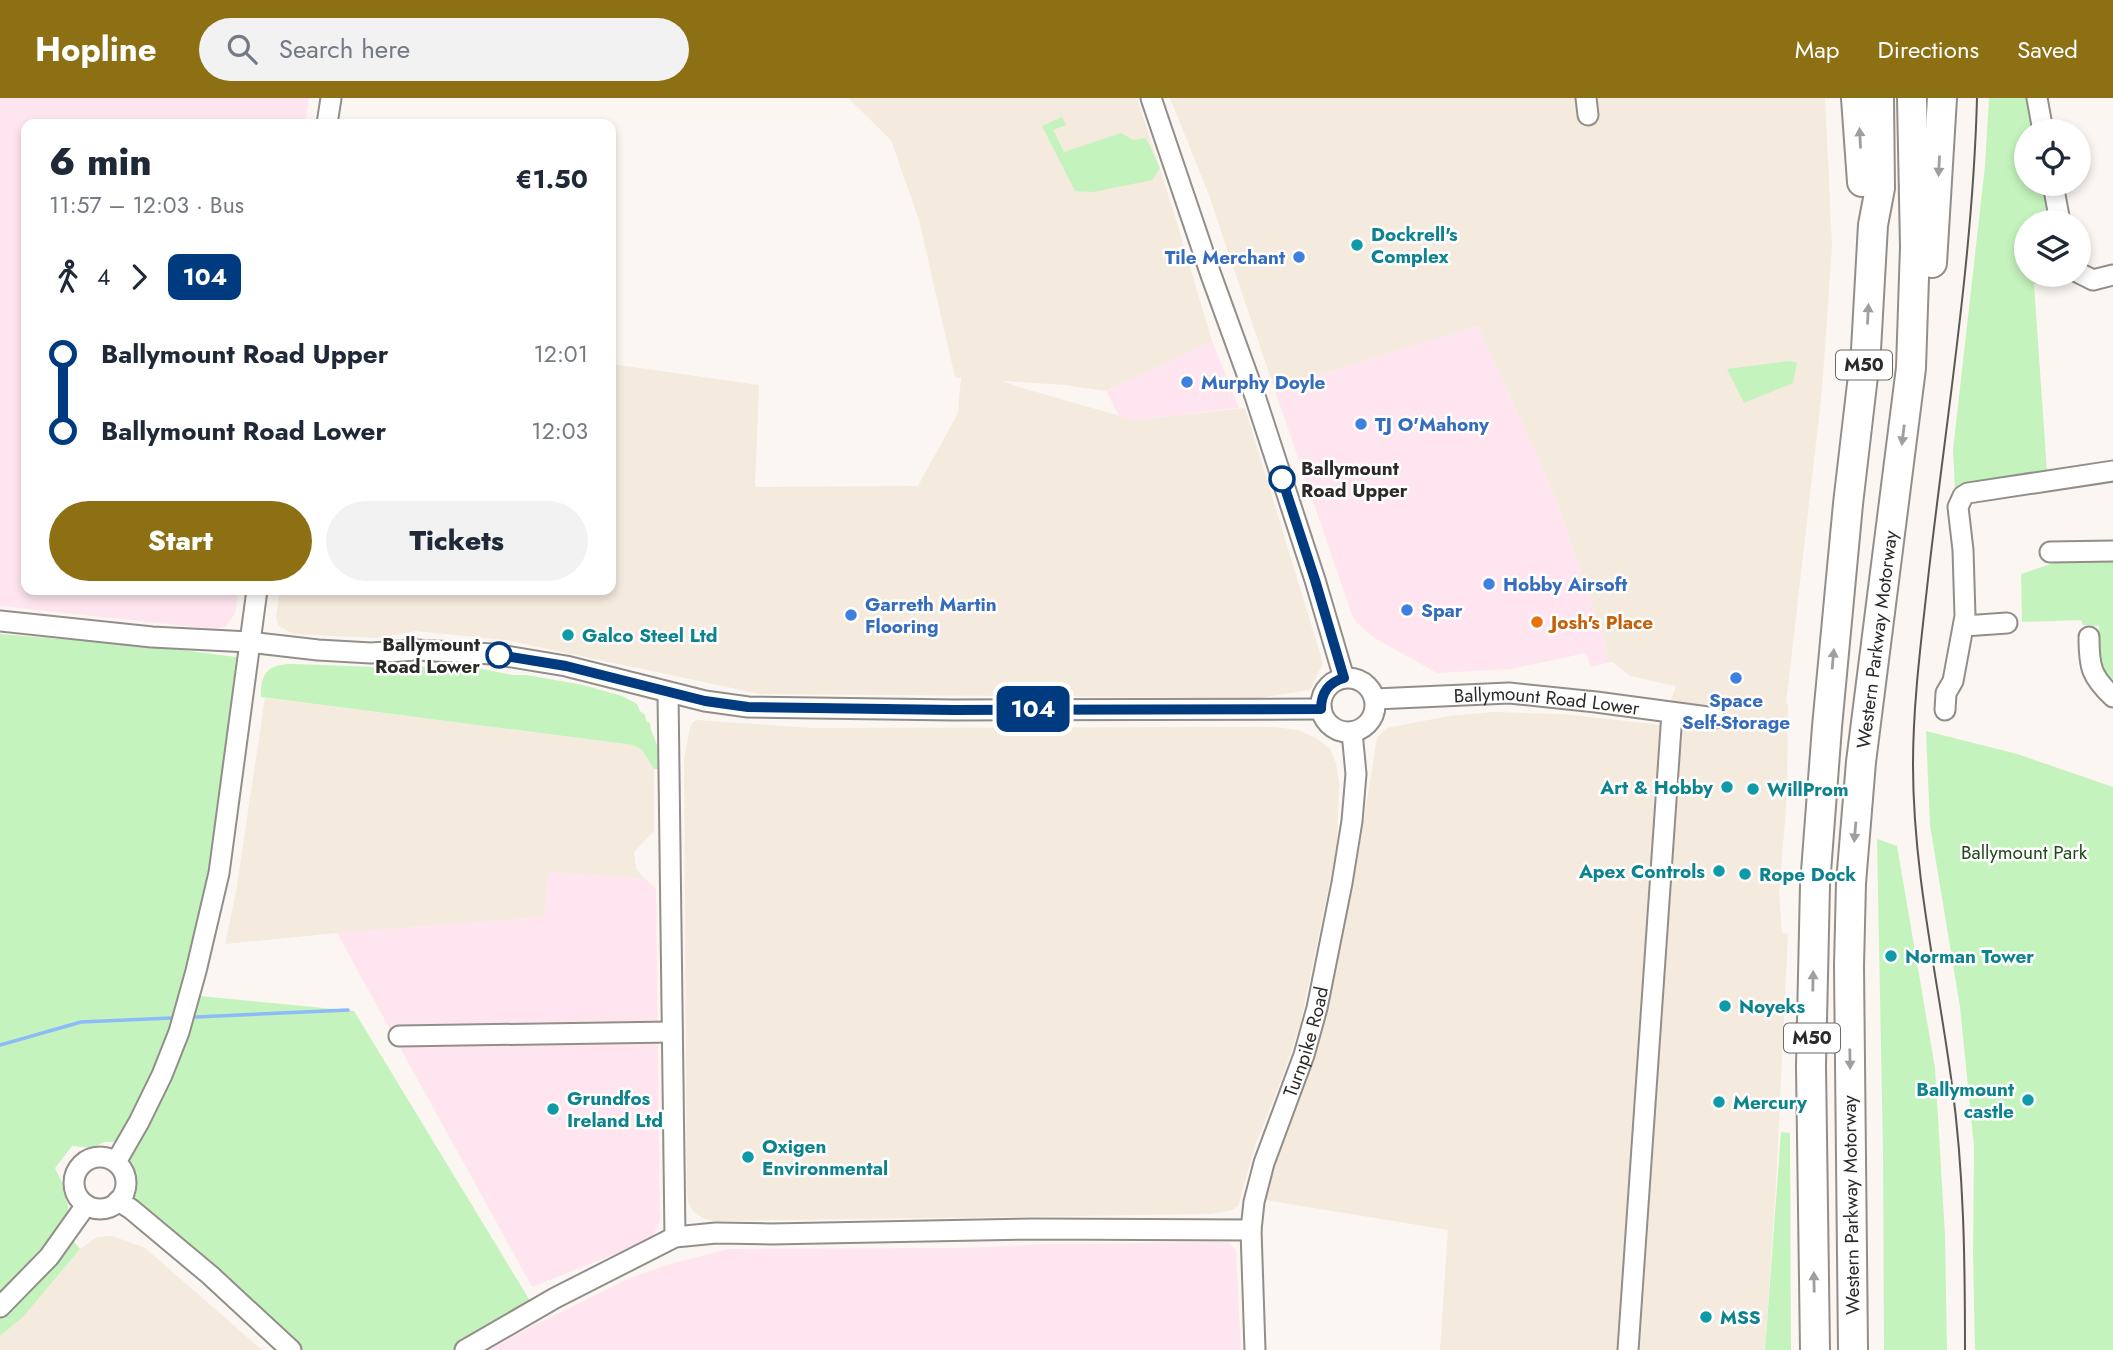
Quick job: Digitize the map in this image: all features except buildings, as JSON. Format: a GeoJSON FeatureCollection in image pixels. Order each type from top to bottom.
{"type":"FeatureCollection","features":[{"type":"Feature","properties":{"kind":"highway","name":"M50"},"geometry":{"type":"LineString","coordinates":[[1856,98],[1866,206],[1873,225]]}},
{"type":"Feature","properties":{"kind":"highway","name":"Western Parkway Motorway"},"geometry":{"type":"LineString","coordinates":[[1815,1350],[1811,1066],[1815,885],[1848,504],[1866,350],[1873,225],[1880,188],[1879,98]]}},
{"type":"Feature","properties":{"kind":"highway","name":"Western Parkway Motorway"},"geometry":{"type":"LineString","coordinates":[[1853,1350],[1849,980],[1851,883],[1861,762],[1911,368],[1915,247],[1912,98]]}},
{"type":"Feature","properties":{"kind":"highway","name":"M50"},"geometry":{"type":"LineString","coordinates":[[1911,368],[1926,329],[1942,98]]}},
{"type":"Feature","properties":{"kind":"street"},"geometry":{"type":"LineString","coordinates":[[328,119],[331,98]]}},
{"type":"Feature","properties":{"kind":"street"},"geometry":{"type":"LineString","coordinates":[[1151,98],[1255,396],[1344,678]]}},
{"type":"Feature","properties":{"kind":"street"},"geometry":{"type":"LineString","coordinates":[[2037,98],[2041,119]]}},
{"type":"Feature","properties":{"kind":"street"},"geometry":{"type":"LineString","coordinates":[[2091,279],[2113,275]]}},
{"type":"Feature","properties":{"kind":"street"},"geometry":{"type":"LineString","coordinates":[[1945,710],[1946,693],[1953,681],[1964,626],[1963,550],[1958,507],[1963,496],[1979,491],[2113,471]]}},
{"type":"Feature","properties":{"kind":"street"},"geometry":{"type":"LineString","coordinates":[[2050,552],[2113,551]]}},
{"type":"Feature","properties":{"kind":"street"},"geometry":{"type":"LineString","coordinates":[[116,1162],[162,1075],[179,1032],[197,971],[219,873],[256,595]]}},
{"type":"Feature","properties":{"kind":"street"},"geometry":{"type":"LineString","coordinates":[[0,621],[152,637],[249,642],[318,650],[372,653],[416,650],[492,654],[566,666],[668,693],[748,707],[1321,709]]}},
{"type":"Feature","properties":{"kind":"street"},"geometry":{"type":"LineString","coordinates":[[1964,626],[2007,623]]}},
{"type":"Feature","properties":{"kind":"street"},"geometry":{"type":"LineString","coordinates":[[2089,637],[2090,669],[2113,697]]}},
{"type":"Feature","properties":{"kind":"street"},"geometry":{"type":"LineString","coordinates":[[1344,678],[1363,682],[1375,699],[1375,708],[1368,724],[1352,732],[1344,732],[1329,724],[1321,709],[1323,695],[1328,687],[1344,678]]}},
{"type":"Feature","properties":{"kind":"street"},"geometry":{"type":"LineString","coordinates":[[668,693],[675,1237]]}},
{"type":"Feature","properties":{"kind":"street","name":"Ballymount Road Lower"},"geometry":{"type":"LineString","coordinates":[[1375,699],[1509,693],[1715,718]]}},
{"type":"Feature","properties":{"kind":"street"},"geometry":{"type":"LineString","coordinates":[[1628,1350],[1672,713]]}},
{"type":"Feature","properties":{"kind":"street","name":"Turnpike Road"},"geometry":{"type":"LineString","coordinates":[[1255,1350],[1251,1230],[1254,1202],[1264,1163],[1304,1055],[1317,1008],[1352,821],[1356,774],[1352,732]]}},
{"type":"Feature","properties":{"kind":"street"},"geometry":{"type":"LineString","coordinates":[[399,1036],[672,1032]]}},
{"type":"Feature","properties":{"kind":"street"},"geometry":{"type":"LineString","coordinates":[[96,1157],[116,1162],[125,1178],[123,1194],[118,1201],[103,1209],[86,1205],[74,1185],[74,1178],[80,1167],[96,1157]]}},
{"type":"Feature","properties":{"kind":"street"},"geometry":{"type":"LineString","coordinates":[[118,1201],[210,1275],[291,1350]]}},
{"type":"Feature","properties":{"kind":"street"},"geometry":{"type":"LineString","coordinates":[[0,1307],[49,1257],[86,1205]]}},
{"type":"Feature","properties":{"kind":"street"},"geometry":{"type":"LineString","coordinates":[[465,1350],[563,1293],[675,1237],[716,1233],[1034,1229],[1251,1230]]}},
{"type":"Feature","properties":{"kind":"shaded area"},"geometry":{"type":"Polygon","coordinates":[[[0,98],[309,98],[306,119],[21,119],[21,595],[237,595],[235,614],[225,627],[215,629],[0,606],[0,98]]]}},
{"type":"Feature","properties":{"kind":"shaded area"},"geometry":{"type":"Polygon","coordinates":[[[848,98],[1137,98],[1212,341],[1106,391],[1003,381],[1134,420],[1245,408],[1323,663],[1310,690],[1258,698],[760,694],[506,640],[416,631],[377,638],[293,634],[278,625],[276,617],[279,595],[616,595],[616,365],[759,385],[757,487],[918,486],[958,413],[961,378],[955,377],[919,220],[891,140],[848,98]]]}},
{"type":"Feature","properties":{"kind":"shaded area"},"geometry":{"type":"Polygon","coordinates":[[[1170,98],[1825,98],[1832,246],[1822,390],[1786,704],[1787,795],[1779,894],[1782,933],[1788,934],[1765,1350],[1440,1350],[1448,1230],[1266,1200],[1282,1132],[1326,1018],[1357,862],[1377,738],[1387,728],[1449,716],[1493,712],[1562,714],[1662,725],[1676,686],[1630,676],[1613,662],[1607,663],[1606,644],[1555,496],[1478,326],[1274,388],[1209,195],[1170,98]]]}},
{"type":"Feature","properties":{"kind":"shaded area"},"geometry":{"type":"Polygon","coordinates":[[[1478,326],[1555,496],[1606,644],[1607,663],[1591,667],[1586,653],[1511,669],[1437,673],[1376,639],[1357,623],[1351,612],[1274,388],[1478,326]]]}},
{"type":"Feature","properties":{"kind":"shaded area"},"geometry":{"type":"Polygon","coordinates":[[[1212,341],[1239,408],[1134,420],[1119,416],[1106,391],[1212,341]]]}},
{"type":"Feature","properties":{"kind":"shaded area"},"geometry":{"type":"Polygon","coordinates":[[[265,698],[633,745],[642,750],[654,769],[654,831],[634,852],[636,869],[645,879],[548,872],[544,917],[225,944],[236,892],[265,698]]]}},
{"type":"Feature","properties":{"kind":"shaded area"},"geometry":{"type":"Polygon","coordinates":[[[698,720],[812,728],[1274,727],[1298,730],[1316,738],[1330,749],[1336,763],[1339,783],[1337,847],[1300,1025],[1255,1146],[1238,1206],[1232,1210],[1211,1214],[713,1221],[694,1212],[687,1197],[684,758],[690,728],[693,722],[698,720]]]}},
{"type":"Feature","properties":{"kind":"shaded area"},"geometry":{"type":"Polygon","coordinates":[[[548,872],[645,879],[656,888],[660,1222],[652,1237],[645,1242],[532,1287],[337,933],[544,917],[548,872]]]}},
{"type":"Feature","properties":{"kind":"shaded area"},"geometry":{"type":"Polygon","coordinates":[[[112,1236],[145,1248],[262,1350],[0,1350],[0,1336],[23,1317],[80,1249],[97,1237],[112,1236]]]}},
{"type":"Feature","properties":{"kind":"shaded area"},"geometry":{"type":"Polygon","coordinates":[[[1227,1242],[1236,1250],[1241,1350],[489,1350],[628,1279],[667,1265],[728,1249],[966,1248],[1047,1244],[1227,1242]]]}},
{"type":"Feature","properties":{"kind":"green space"},"geometry":{"type":"Polygon","coordinates":[[[1989,98],[2030,98],[2034,119],[2014,119],[2014,196],[2047,196],[2050,210],[2014,210],[2014,287],[2034,287],[2047,472],[1955,491],[1953,450],[1985,166],[1989,98]]]}},
{"type":"Feature","properties":{"kind":"green space"},"geometry":{"type":"Polygon","coordinates":[[[1062,117],[1066,125],[1053,130],[1064,152],[1121,133],[1133,140],[1146,138],[1160,168],[1152,180],[1093,192],[1075,191],[1042,126],[1062,117]]]}},
{"type":"Feature","properties":{"kind":"green space"},"geometry":{"type":"Polygon","coordinates":[[[1790,361],[1797,363],[1793,383],[1744,403],[1727,369],[1790,361]]]}},
{"type":"Feature","properties":{"kind":"green space"},"geometry":{"type":"Polygon","coordinates":[[[2072,557],[2113,557],[2113,691],[2095,668],[2099,626],[2083,625],[2081,620],[2022,622],[2021,574],[2072,557]]]}},
{"type":"Feature","properties":{"kind":"green space"},"geometry":{"type":"Polygon","coordinates":[[[0,634],[158,647],[236,657],[215,865],[190,995],[354,1011],[535,1309],[465,1350],[291,1350],[123,1194],[125,1177],[119,1166],[117,1142],[104,1142],[92,1148],[72,1146],[55,1168],[66,1196],[69,1233],[80,1249],[23,1317],[0,1336],[0,634]]]}},
{"type":"Feature","properties":{"kind":"green space"},"geometry":{"type":"Polygon","coordinates":[[[294,664],[458,666],[583,685],[622,696],[637,704],[646,721],[650,723],[659,750],[659,769],[654,769],[642,750],[633,745],[261,697],[262,681],[268,671],[294,664]]]}},
{"type":"Feature","properties":{"kind":"green space","name":"Ballymount Park"},"geometry":{"type":"Polygon","coordinates":[[[1926,731],[2017,754],[2113,787],[2113,1350],[1975,1350],[1974,1147],[1960,1007],[1930,825],[1926,731]]]}},
{"type":"Feature","properties":{"kind":"green space"},"geometry":{"type":"Polygon","coordinates":[[[1877,839],[1897,846],[1935,1068],[1945,1235],[1947,1350],[1884,1350],[1877,839]]]}},
{"type":"Feature","properties":{"kind":"green space"},"geometry":{"type":"Polygon","coordinates":[[[1781,1132],[1790,1133],[1791,1350],[1765,1350],[1781,1132]]]}},
{"type":"Feature","properties":{"kind":"waterway"},"geometry":{"type":"LineString","coordinates":[[196,1017],[348,1010]]}},
{"type":"Feature","properties":{"kind":"waterway"},"geometry":{"type":"LineString","coordinates":[[0,1045],[81,1022],[171,1018]]}},
{"type":"Feature","properties":{"kind":"tram line"},"geometry":{"type":"LineString","coordinates":[[1965,1350],[1959,1151],[1917,846],[1913,765],[1921,643],[1965,275],[1977,98]]}},
{"type":"Feature","properties":{"kind":"bus line","name":"104"},"geometry":{"type":"LineString","coordinates":[[499,655],[566,666],[705,701],[748,707],[954,710],[1321,709],[1323,695],[1328,687],[1344,678],[1282,479]]}},
{"type":"Feature","properties":{"kind":"place","name":"Dockrell's Complex"},"geometry":{"type":"Point","coordinates":[1357,245]}},
{"type":"Feature","properties":{"kind":"place","name":"Tile Merchant"},"geometry":{"type":"Point","coordinates":[1299,257]}},
{"type":"Feature","properties":{"kind":"place","name":"Murphy Doyle"},"geometry":{"type":"Point","coordinates":[1187,382]}},
{"type":"Feature","properties":{"kind":"place","name":"TJ O'Mahony"},"geometry":{"type":"Point","coordinates":[1361,424]}},
{"type":"Feature","properties":{"kind":"place","name":"Ballymount Road Upper"},"geometry":{"type":"Point","coordinates":[1282,479]}},
{"type":"Feature","properties":{"kind":"place","name":"Hobby Airsoft"},"geometry":{"type":"Point","coordinates":[1489,584]}},
{"type":"Feature","properties":{"kind":"place","name":"Spar"},"geometry":{"type":"Point","coordinates":[1407,610]}},
{"type":"Feature","properties":{"kind":"place","name":"Garreth Martin Flooring"},"geometry":{"type":"Point","coordinates":[851,615]}},
{"type":"Feature","properties":{"kind":"place","name":"Josh's Place"},"geometry":{"type":"Point","coordinates":[1537,622]}},
{"type":"Feature","properties":{"kind":"place","name":"Galco Steel Ltd"},"geometry":{"type":"Point","coordinates":[568,635]}},
{"type":"Feature","properties":{"kind":"place","name":"Ballymount Road Lower"},"geometry":{"type":"Point","coordinates":[499,655]}},
{"type":"Feature","properties":{"kind":"place","name":"Space Self-Storage"},"geometry":{"type":"Point","coordinates":[1736,678]}},
{"type":"Feature","properties":{"kind":"place","name":"Art & Hobby"},"geometry":{"type":"Point","coordinates":[1727,787]}},
{"type":"Feature","properties":{"kind":"place","name":"WillProm"},"geometry":{"type":"Point","coordinates":[1753,789]}},
{"type":"Feature","properties":{"kind":"place","name":"Apex Controls"},"geometry":{"type":"Point","coordinates":[1719,871]}},
{"type":"Feature","properties":{"kind":"place","name":"Rope Dock"},"geometry":{"type":"Point","coordinates":[1745,874]}},
{"type":"Feature","properties":{"kind":"place","name":"Norman Tower"},"geometry":{"type":"Point","coordinates":[1891,956]}},
{"type":"Feature","properties":{"kind":"place","name":"Noyeks"},"geometry":{"type":"Point","coordinates":[1725,1006]}},
{"type":"Feature","properties":{"kind":"place","name":"Ballymount castle"},"geometry":{"type":"Point","coordinates":[2028,1100]}},
{"type":"Feature","properties":{"kind":"place","name":"Mercury"},"geometry":{"type":"Point","coordinates":[1719,1102]}},
{"type":"Feature","properties":{"kind":"place","name":"Grundfos Ireland Ltd"},"geometry":{"type":"Point","coordinates":[553,1109]}},
{"type":"Feature","properties":{"kind":"place","name":"Oxigen Environmental"},"geometry":{"type":"Point","coordinates":[748,1157]}},
{"type":"Feature","properties":{"kind":"place","name":"MSS"},"geometry":{"type":"Point","coordinates":[1706,1317]}}]}
